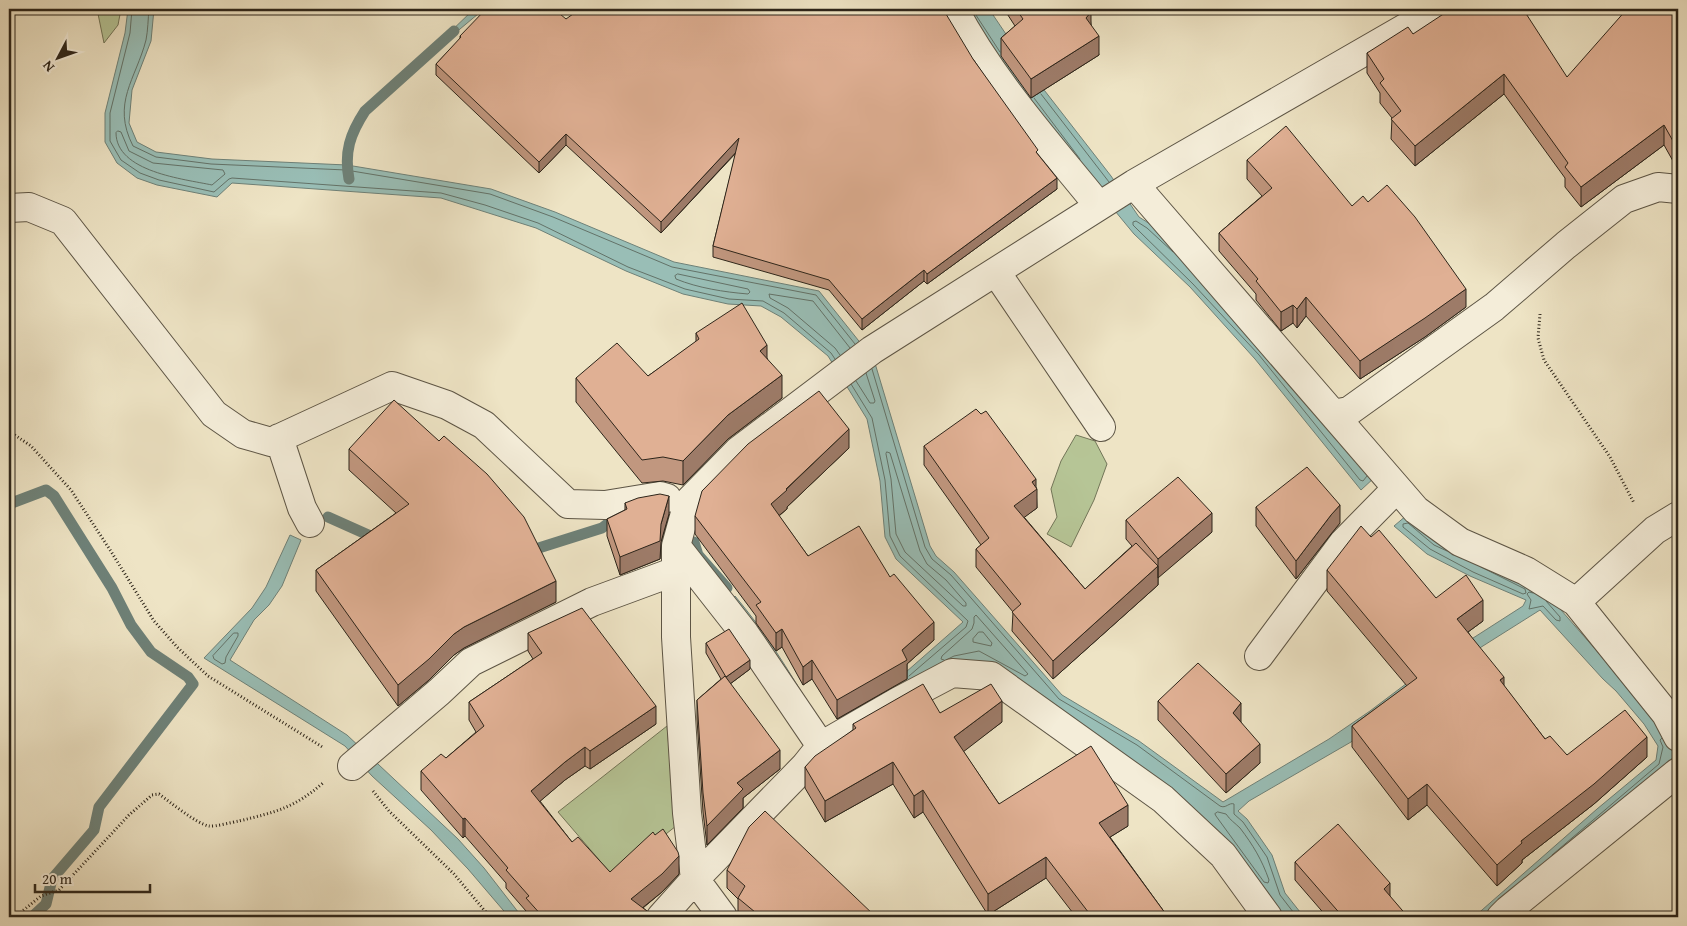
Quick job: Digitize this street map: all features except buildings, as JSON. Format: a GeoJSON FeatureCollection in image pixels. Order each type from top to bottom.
{"type":"FeatureCollection","features":[{"type":"Feature","properties":{"kind":"street"},"geometry":{"type":"LineString","coordinates":[[954,9],[969,37],[1017,104],[1100,205]]}},
{"type":"Feature","properties":{"kind":"street"},"geometry":{"type":"LineString","coordinates":[[723,917],[694,879],[687,813],[676,637],[676,559],[688,502],[738,450],[872,350],[1100,205],[1438,9]]}},
{"type":"Feature","properties":{"kind":"street"},"geometry":{"type":"LineString","coordinates":[[1130,187],[1416,510],[1460,542],[1526,571],[1576,602],[1666,714],[1678,737]]}},
{"type":"Feature","properties":{"kind":"street"},"geometry":{"type":"LineString","coordinates":[[1333,414],[1349,411],[1494,307],[1624,199],[1658,187],[1678,189]]}},
{"type":"Feature","properties":{"kind":"street"},"geometry":{"type":"LineString","coordinates":[[9,208],[29,207],[64,222],[214,414],[243,434],[271,442],[392,386],[447,405],[484,425],[568,504],[605,505],[660,496],[688,502]]}},
{"type":"Feature","properties":{"kind":"street"},"geometry":{"type":"LineString","coordinates":[[996,272],[1101,427]]}},
{"type":"Feature","properties":{"kind":"street"},"geometry":{"type":"LineString","coordinates":[[279,438],[302,508],[310,523]]}},
{"type":"Feature","properties":{"kind":"street"},"geometry":{"type":"LineString","coordinates":[[1259,656],[1343,543],[1398,488]]}},
{"type":"Feature","properties":{"kind":"street"},"geometry":{"type":"LineString","coordinates":[[1576,602],[1655,530],[1678,516]]}},
{"type":"Feature","properties":{"kind":"street"},"geometry":{"type":"LineString","coordinates":[[357,760],[439,692],[471,662],[676,559]]}},
{"type":"Feature","properties":{"kind":"street"},"geometry":{"type":"LineString","coordinates":[[676,559],[745,634],[821,746]]}},
{"type":"Feature","properties":{"kind":"street"},"geometry":{"type":"LineString","coordinates":[[661,917],[694,879],[805,766],[821,746],[952,673],[991,676],[1163,799],[1224,855],[1268,917]]}},
{"type":"Feature","properties":{"kind":"street"},"geometry":{"type":"LineString","coordinates":[[1501,917],[1678,772]]}},
{"type":"Feature","properties":{"kind":"path"},"geometry":{"type":"LineString","coordinates":[[1559,252],[1541,298],[1538,338],[1544,360],[1610,457],[1633,500],[1644,540]]}},
{"type":"Feature","properties":{"kind":"path"},"geometry":{"type":"LineString","coordinates":[[9,431],[31,446],[71,490],[154,621],[177,647],[208,676],[357,760],[389,811],[454,874],[490,917]]}},
{"type":"Feature","properties":{"kind":"path"},"geometry":{"type":"LineString","coordinates":[[15,917],[41,896],[60,890],[129,815],[152,795],[159,794],[191,817],[209,826],[229,823],[280,811],[307,797],[357,760]]}},
{"type":"Feature","properties":{"kind":"green space"},"geometry":{"type":"Polygon","coordinates":[[[97,9],[121,9],[118,25],[104,43],[97,9]]]}},
{"type":"Feature","properties":{"kind":"green space"},"geometry":{"type":"Polygon","coordinates":[[[1076,435],[1095,441],[1107,464],[1094,500],[1071,547],[1047,534],[1057,517],[1051,489],[1061,461],[1076,435]]]}},
{"type":"Feature","properties":{"kind":"green space"},"geometry":{"type":"Polygon","coordinates":[[[667,726],[676,826],[613,876],[558,812],[667,726]]]}},
{"type":"Feature","properties":{"kind":"water"},"geometry":{"type":"Polygon","coordinates":[[[128,9],[154,9],[151,41],[132,90],[129,123],[137,142],[156,152],[212,159],[347,165],[491,189],[555,212],[674,262],[819,291],[874,360],[930,546],[936,556],[954,572],[1062,695],[1139,741],[1223,802],[1329,739],[1431,665],[1523,606],[1526,600],[1470,576],[1427,554],[1394,526],[1407,515],[1547,594],[1672,740],[1676,759],[1495,917],[1474,917],[1656,760],[1658,746],[1644,724],[1616,691],[1540,610],[1421,685],[1351,742],[1249,801],[1238,811],[1247,819],[1272,855],[1285,893],[1304,917],[1276,917],[1013,682],[904,688],[898,679],[963,622],[896,559],[885,537],[880,481],[867,419],[828,356],[781,317],[761,306],[728,304],[683,294],[626,271],[536,228],[441,198],[232,183],[217,197],[157,185],[137,178],[117,163],[105,142],[105,113],[125,33],[128,9]]]}},
{"type":"Feature","properties":{"kind":"water"},"geometry":{"type":"Polygon","coordinates":[[[474,9],[484,9],[443,41],[446,36],[474,9]]]}},
{"type":"Feature","properties":{"kind":"water"},"geometry":{"type":"Polygon","coordinates":[[[966,9],[989,9],[1041,86],[1111,176],[1139,217],[1150,224],[1189,260],[1375,477],[1361,490],[1255,359],[1190,287],[1134,234],[1092,183],[1004,68],[966,9]]]}},
{"type":"Feature","properties":{"kind":"water"},"geometry":{"type":"Polygon","coordinates":[[[290,535],[301,540],[282,586],[269,605],[254,620],[230,660],[347,735],[458,839],[484,868],[522,917],[509,917],[468,869],[431,830],[372,776],[345,746],[204,658],[252,608],[266,587],[290,535]]]}},
{"type":"Feature","properties":{"kind":"water"},"geometry":{"type":"Polygon","coordinates":[[[735,596],[766,636],[815,713],[810,717],[731,600],[735,596]]]}},
{"type":"Feature","properties":{"kind":"waterway"},"geometry":{"type":"LineString","coordinates":[[349,179],[347,160],[350,143],[355,128],[365,111],[454,31]]}},
{"type":"Feature","properties":{"kind":"waterway"},"geometry":{"type":"LineString","coordinates":[[9,504],[46,490],[54,496],[112,588],[131,625],[151,652],[188,677],[193,684],[99,807],[94,830],[52,879],[46,904],[32,917]]}},
{"type":"Feature","properties":{"kind":"waterway"},"geometry":{"type":"LineString","coordinates":[[328,517],[375,538],[378,535]]}},
{"type":"Feature","properties":{"kind":"waterway"},"geometry":{"type":"LineString","coordinates":[[526,552],[602,528],[615,518]]}},
{"type":"Feature","properties":{"kind":"waterway"},"geometry":{"type":"LineString","coordinates":[[694,542],[698,555],[727,588]]}}]}
